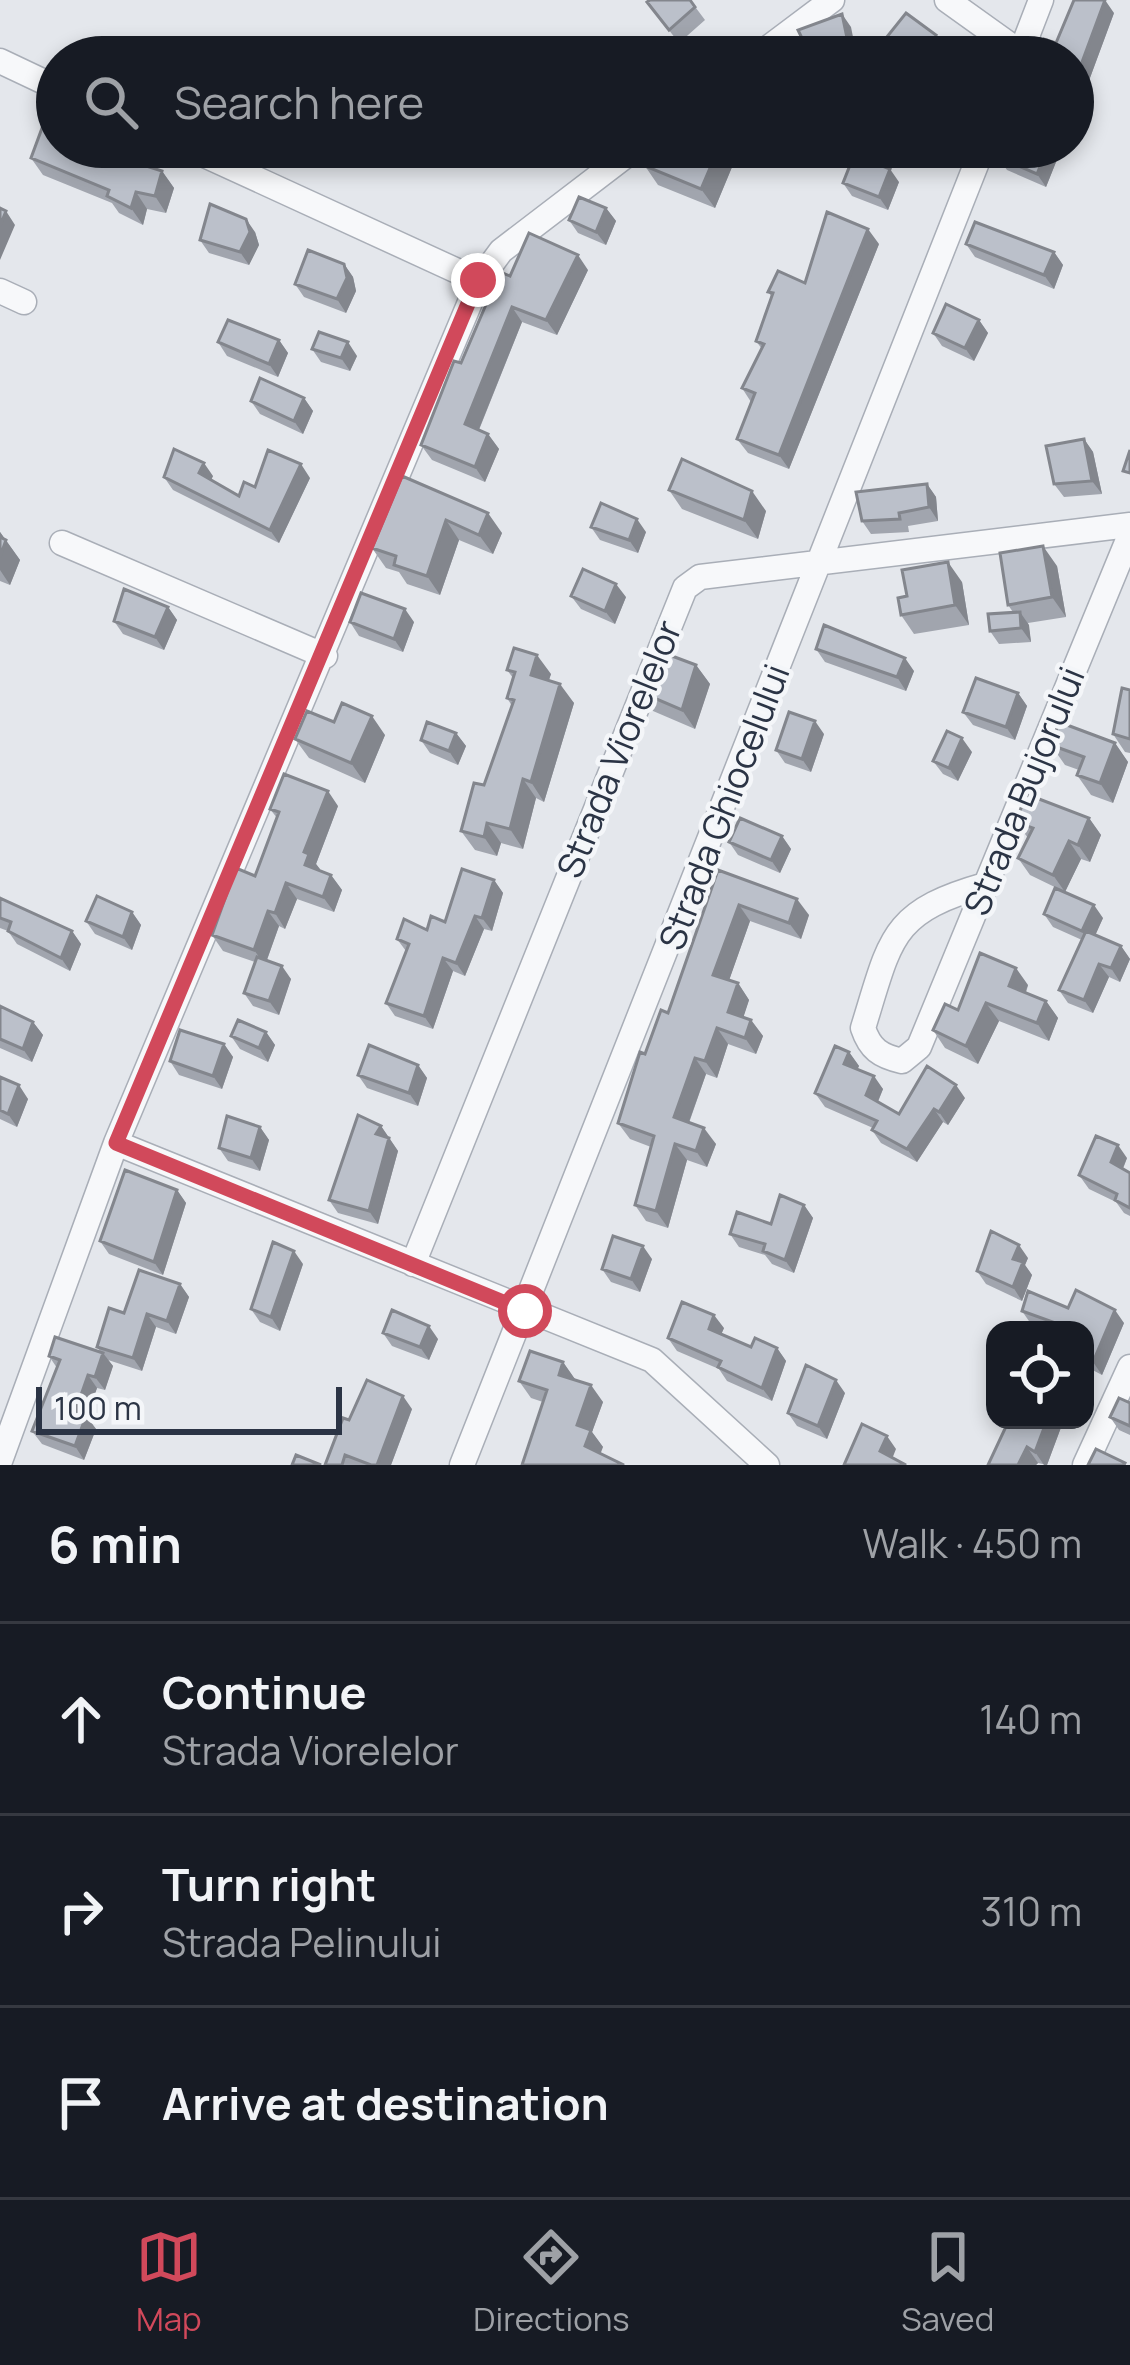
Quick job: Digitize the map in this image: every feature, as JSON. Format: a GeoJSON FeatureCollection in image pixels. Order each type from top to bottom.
{"type":"FeatureCollection","features":[{"type":"Feature","properties":{"kind":"street"},"geometry":{"type":"LineString","coordinates":[[784,36],[832,0]]}},
{"type":"Feature","properties":{"kind":"street"},"geometry":{"type":"LineString","coordinates":[[947,0],[995,36]]}},
{"type":"Feature","properties":{"kind":"street"},"geometry":{"type":"LineString","coordinates":[[1027,36],[1041,0]]}},
{"type":"Feature","properties":{"kind":"street"},"geometry":{"type":"LineString","coordinates":[[0,62],[36,78]]}},
{"type":"Feature","properties":{"kind":"street"},"geometry":{"type":"LineString","coordinates":[[233,168],[478,280]]}},
{"type":"Feature","properties":{"kind":"street"},"geometry":{"type":"LineString","coordinates":[[0,1461],[116,1143],[326,656],[478,280],[501,251],[610,168]]}},
{"type":"Feature","properties":{"kind":"street","name":"Strada Ghiocelului"},"geometry":{"type":"LineString","coordinates":[[462,1465],[974,168]]}},
{"type":"Feature","properties":{"kind":"street"},"geometry":{"type":"LineString","coordinates":[[0,291],[24,302]]}},
{"type":"Feature","properties":{"kind":"street","name":"Strada Viorelelor"},"geometry":{"type":"LineString","coordinates":[[413,1264],[686,588],[700,577],[1130,524]]}},
{"type":"Feature","properties":{"kind":"street","name":"Strada Bujorului"},"geometry":{"type":"LineString","coordinates":[[986,885],[931,901],[904,922],[862,1028],[868,1046],[902,1060],[919,1047],[986,885],[1130,535]]}},
{"type":"Feature","properties":{"kind":"street"},"geometry":{"type":"LineString","coordinates":[[62,543],[326,656]]}},
{"type":"Feature","properties":{"kind":"street"},"geometry":{"type":"LineString","coordinates":[[116,1143],[652,1360],[767,1465]]}},
{"type":"Feature","properties":{"kind":"street"},"geometry":{"type":"LineString","coordinates":[[1085,1465],[1130,1367]]}},
{"type":"Feature","properties":{"kind":"building"},"geometry":{"type":"Polygon","coordinates":[[[690,0],[695,7],[669,30],[647,2],[690,0]]]}},
{"type":"Feature","properties":{"kind":"building"},"geometry":{"type":"Polygon","coordinates":[[[1074,0],[1105,0],[1092,36],[1059,36],[1074,0]]]}},
{"type":"Feature","properties":{"kind":"building"},"geometry":{"type":"Polygon","coordinates":[[[906,13],[936,35],[935,36],[888,36],[906,13]]]}},
{"type":"Feature","properties":{"kind":"building"},"geometry":{"type":"Polygon","coordinates":[[[842,14],[847,36],[801,36],[798,30],[842,14]]]}},
{"type":"Feature","properties":{"kind":"building"},"geometry":{"type":"Polygon","coordinates":[[[55,168],[162,171],[155,196],[136,192],[131,208],[107,196],[109,190],[55,168]]]}},
{"type":"Feature","properties":{"kind":"building"},"geometry":{"type":"Polygon","coordinates":[[[650,168],[710,168],[701,189],[650,168]]]}},
{"type":"Feature","properties":{"kind":"building"},"geometry":{"type":"Polygon","coordinates":[[[849,168],[890,169],[879,197],[843,183],[849,168]]]}},
{"type":"Feature","properties":{"kind":"building"},"geometry":{"type":"Polygon","coordinates":[[[579,197],[606,208],[596,232],[569,220],[579,197]]]}},
{"type":"Feature","properties":{"kind":"building"},"geometry":{"type":"Polygon","coordinates":[[[210,204],[246,219],[250,232],[240,252],[200,240],[210,204]]]}},
{"type":"Feature","properties":{"kind":"building"},"geometry":{"type":"Polygon","coordinates":[[[827,212],[868,229],[779,455],[737,439],[755,393],[742,388],[764,344],[756,341],[778,271],[805,283],[827,212]]]}},
{"type":"Feature","properties":{"kind":"building"},"geometry":{"type":"Polygon","coordinates":[[[975,222],[1054,252],[1044,275],[966,244],[975,222]]]}},
{"type":"Feature","properties":{"kind":"building"},"geometry":{"type":"Polygon","coordinates":[[[529,233],[578,255],[546,320],[512,307],[465,424],[488,434],[475,467],[421,445],[454,361],[461,363],[500,272],[510,276],[529,233]]]}},
{"type":"Feature","properties":{"kind":"building"},"geometry":{"type":"Polygon","coordinates":[[[308,250],[344,264],[347,278],[337,299],[295,284],[308,250]]]}},
{"type":"Feature","properties":{"kind":"building"},"geometry":{"type":"Polygon","coordinates":[[[946,304],[979,320],[965,348],[933,333],[946,304]]]}},
{"type":"Feature","properties":{"kind":"building"},"geometry":{"type":"Polygon","coordinates":[[[228,320],[279,340],[269,364],[218,342],[228,320]]]}},
{"type":"Feature","properties":{"kind":"building"},"geometry":{"type":"Polygon","coordinates":[[[319,332],[348,342],[341,358],[312,349],[319,332]]]}},
{"type":"Feature","properties":{"kind":"building"},"geometry":{"type":"Polygon","coordinates":[[[260,378],[304,398],[294,421],[251,401],[260,378]]]}},
{"type":"Feature","properties":{"kind":"building"},"geometry":{"type":"Polygon","coordinates":[[[1084,439],[1092,481],[1054,484],[1046,446],[1084,439]]]}},
{"type":"Feature","properties":{"kind":"building"},"geometry":{"type":"Polygon","coordinates":[[[174,449],[204,463],[199,473],[239,496],[244,482],[255,487],[268,450],[301,464],[270,530],[164,477],[174,449]]]}},
{"type":"Feature","properties":{"kind":"building"},"geometry":{"type":"Polygon","coordinates":[[[682,459],[752,491],[744,520],[669,490],[682,459]]]}},
{"type":"Feature","properties":{"kind":"building"},"geometry":{"type":"Polygon","coordinates":[[[402,476],[488,513],[479,535],[446,520],[427,576],[394,565],[396,556],[372,548],[402,476]]]}},
{"type":"Feature","properties":{"kind":"building"},"geometry":{"type":"Polygon","coordinates":[[[927,484],[929,507],[899,513],[900,519],[862,521],[856,492],[927,484]]]}},
{"type":"Feature","properties":{"kind":"building"},"geometry":{"type":"Polygon","coordinates":[[[601,503],[637,519],[629,540],[591,527],[601,503]]]}},
{"type":"Feature","properties":{"kind":"building"},"geometry":{"type":"Polygon","coordinates":[[[1043,546],[1052,597],[1008,605],[1000,553],[1043,546]]]}},
{"type":"Feature","properties":{"kind":"building"},"geometry":{"type":"Polygon","coordinates":[[[948,562],[955,605],[901,615],[898,598],[907,596],[902,570],[948,562]]]}},
{"type":"Feature","properties":{"kind":"building"},"geometry":{"type":"Polygon","coordinates":[[[583,569],[616,584],[605,611],[571,596],[583,569]]]}},
{"type":"Feature","properties":{"kind":"building"},"geometry":{"type":"Polygon","coordinates":[[[124,589],[168,607],[155,637],[114,621],[124,589]]]}},
{"type":"Feature","properties":{"kind":"building"},"geometry":{"type":"Polygon","coordinates":[[[361,593],[405,609],[394,639],[350,622],[361,593]]]}},
{"type":"Feature","properties":{"kind":"building"},"geometry":{"type":"Polygon","coordinates":[[[1020,612],[1021,628],[990,631],[988,614],[1020,612]]]}},
{"type":"Feature","properties":{"kind":"building"},"geometry":{"type":"Polygon","coordinates":[[[824,625],[905,658],[897,677],[816,649],[824,625]]]}},
{"type":"Feature","properties":{"kind":"building"},"geometry":{"type":"Polygon","coordinates":[[[514,648],[537,655],[531,675],[560,684],[531,782],[523,779],[510,829],[487,823],[484,837],[461,831],[474,783],[484,785],[514,700],[507,698],[515,672],[507,670],[514,648]]]}},
{"type":"Feature","properties":{"kind":"building"},"geometry":{"type":"Polygon","coordinates":[[[656,650],[696,665],[682,710],[640,692],[656,650]]]}},
{"type":"Feature","properties":{"kind":"building"},"geometry":{"type":"Polygon","coordinates":[[[976,678],[1018,693],[1006,727],[963,712],[976,678]]]}},
{"type":"Feature","properties":{"kind":"building"},"geometry":{"type":"Polygon","coordinates":[[[1122,688],[1130,690],[1130,739],[1113,734],[1122,688]]]}},
{"type":"Feature","properties":{"kind":"building"},"geometry":{"type":"Polygon","coordinates":[[[342,703],[372,716],[351,763],[295,739],[307,711],[334,722],[342,703]]]}},
{"type":"Feature","properties":{"kind":"building"},"geometry":{"type":"Polygon","coordinates":[[[789,712],[815,721],[802,759],[776,750],[789,712]]]}},
{"type":"Feature","properties":{"kind":"building"},"geometry":{"type":"Polygon","coordinates":[[[427,722],[456,733],[449,751],[421,740],[427,722]]]}},
{"type":"Feature","properties":{"kind":"building"},"geometry":{"type":"Polygon","coordinates":[[[1059,722],[1115,743],[1100,783],[1077,775],[1084,757],[1051,745],[1059,722]]]}},
{"type":"Feature","properties":{"kind":"building"},"geometry":{"type":"Polygon","coordinates":[[[947,731],[962,738],[949,768],[933,761],[947,731]]]}},
{"type":"Feature","properties":{"kind":"building"},"geometry":{"type":"Polygon","coordinates":[[[284,774],[328,791],[304,852],[309,854],[305,865],[331,875],[323,897],[286,883],[275,913],[268,911],[254,950],[212,935],[236,868],[255,876],[279,812],[270,809],[284,774]]]}},
{"type":"Feature","properties":{"kind":"building"},"geometry":{"type":"Polygon","coordinates":[[[1026,794],[1089,818],[1078,845],[1069,841],[1053,875],[1018,858],[1033,828],[1016,822],[1026,794]]]}},
{"type":"Feature","properties":{"kind":"building"},"geometry":{"type":"Polygon","coordinates":[[[740,818],[782,836],[771,860],[729,842],[740,818]]]}},
{"type":"Feature","properties":{"kind":"building"},"geometry":{"type":"Polygon","coordinates":[[[462,869],[494,880],[482,918],[475,916],[456,963],[443,958],[424,1016],[386,1003],[409,944],[397,939],[404,919],[427,930],[431,916],[445,922],[462,869]]]}},
{"type":"Feature","properties":{"kind":"building"},"geometry":{"type":"Polygon","coordinates":[[[718,870],[797,899],[789,923],[739,905],[713,975],[738,983],[728,1012],[751,1020],[745,1038],[717,1028],[705,1061],[695,1058],[674,1117],[704,1128],[696,1151],[675,1144],[656,1211],[635,1205],[654,1136],[618,1123],[640,1052],[645,1054],[661,1010],[668,1013],[718,870]]]}},
{"type":"Feature","properties":{"kind":"building"},"geometry":{"type":"Polygon","coordinates":[[[1055,888],[1094,905],[1082,931],[1044,914],[1055,888]]]}},
{"type":"Feature","properties":{"kind":"building"},"geometry":{"type":"Polygon","coordinates":[[[97,896],[132,912],[123,937],[86,921],[97,896]]]}},
{"type":"Feature","properties":{"kind":"building"},"geometry":{"type":"Polygon","coordinates":[[[0,898],[72,931],[61,958],[8,931],[11,922],[0,918],[0,898]]]}},
{"type":"Feature","properties":{"kind":"building"},"geometry":{"type":"Polygon","coordinates":[[[1086,931],[1121,946],[1111,968],[1099,964],[1084,1000],[1059,990],[1086,931]]]}},
{"type":"Feature","properties":{"kind":"building"},"geometry":{"type":"Polygon","coordinates":[[[980,953],[1016,968],[1009,986],[1046,1001],[1037,1023],[986,1003],[966,1046],[933,1030],[945,1004],[958,1010],[980,953]]]}},
{"type":"Feature","properties":{"kind":"building"},"geometry":{"type":"Polygon","coordinates":[[[257,957],[282,966],[269,1001],[244,993],[257,957]]]}},
{"type":"Feature","properties":{"kind":"building"},"geometry":{"type":"Polygon","coordinates":[[[0,1006],[33,1022],[23,1049],[0,1039],[0,1006]]]}},
{"type":"Feature","properties":{"kind":"building"},"geometry":{"type":"Polygon","coordinates":[[[238,1020],[266,1032],[259,1048],[231,1036],[238,1020]]]}},
{"type":"Feature","properties":{"kind":"building"},"geometry":{"type":"Polygon","coordinates":[[[180,1030],[224,1044],[213,1076],[170,1061],[180,1030]]]}},
{"type":"Feature","properties":{"kind":"building"},"geometry":{"type":"Polygon","coordinates":[[[369,1045],[418,1065],[409,1093],[358,1075],[369,1045]]]}},
{"type":"Feature","properties":{"kind":"building"},"geometry":{"type":"Polygon","coordinates":[[[835,1046],[849,1052],[844,1064],[874,1076],[866,1095],[899,1114],[927,1066],[956,1085],[907,1149],[872,1130],[877,1121],[815,1093],[835,1046]]]}},
{"type":"Feature","properties":{"kind":"building"},"geometry":{"type":"Polygon","coordinates":[[[0,1077],[19,1085],[8,1114],[0,1110],[0,1077]]]}},
{"type":"Feature","properties":{"kind":"building"},"geometry":{"type":"Polygon","coordinates":[[[358,1115],[381,1126],[376,1134],[389,1138],[369,1211],[329,1200],[358,1115]]]}},
{"type":"Feature","properties":{"kind":"building"},"geometry":{"type":"Polygon","coordinates":[[[227,1116],[260,1127],[251,1158],[219,1148],[227,1116]]]}},
{"type":"Feature","properties":{"kind":"building"},"geometry":{"type":"Polygon","coordinates":[[[1096,1136],[1118,1145],[1111,1162],[1130,1173],[1130,1208],[1115,1200],[1117,1194],[1079,1175],[1096,1136]]]}},
{"type":"Feature","properties":{"kind":"building"},"geometry":{"type":"Polygon","coordinates":[[[125,1170],[177,1190],[154,1262],[100,1241],[125,1170]]]}},
{"type":"Feature","properties":{"kind":"building"},"geometry":{"type":"Polygon","coordinates":[[[780,1195],[804,1205],[785,1260],[763,1251],[765,1244],[730,1234],[737,1212],[771,1224],[780,1195]]]}},
{"type":"Feature","properties":{"kind":"building"},"geometry":{"type":"Polygon","coordinates":[[[991,1231],[1019,1245],[1013,1259],[1023,1262],[1013,1287],[977,1271],[991,1231]]]}},
{"type":"Feature","properties":{"kind":"building"},"geometry":{"type":"Polygon","coordinates":[[[613,1236],[643,1246],[631,1279],[602,1269],[613,1236]]]}},
{"type":"Feature","properties":{"kind":"building"},"geometry":{"type":"Polygon","coordinates":[[[273,1242],[294,1251],[271,1317],[251,1309],[273,1242]]]}},
{"type":"Feature","properties":{"kind":"building"},"geometry":{"type":"Polygon","coordinates":[[[139,1270],[180,1284],[167,1321],[147,1314],[133,1358],[97,1347],[109,1308],[124,1313],[139,1270]]]}},
{"type":"Feature","properties":{"kind":"building"},"geometry":{"type":"Polygon","coordinates":[[[1076,1290],[1115,1310],[1094,1360],[1094,1321],[1050,1321],[1022,1311],[1028,1291],[1068,1308],[1076,1290]]]}},
{"type":"Feature","properties":{"kind":"building"},"geometry":{"type":"Polygon","coordinates":[[[682,1302],[714,1315],[709,1329],[751,1347],[755,1338],[777,1348],[762,1388],[718,1367],[721,1361],[668,1338],[682,1302]]]}},
{"type":"Feature","properties":{"kind":"building"},"geometry":{"type":"Polygon","coordinates":[[[392,1310],[429,1326],[420,1347],[383,1333],[392,1310]]]}},
{"type":"Feature","properties":{"kind":"building"},"geometry":{"type":"Polygon","coordinates":[[[55,1337],[103,1353],[95,1377],[88,1375],[75,1412],[86,1416],[75,1446],[32,1431],[60,1360],[49,1356],[55,1337]]]}},
{"type":"Feature","properties":{"kind":"building"},"geometry":{"type":"Polygon","coordinates":[[[530,1351],[563,1362],[559,1375],[591,1385],[577,1425],[591,1430],[585,1446],[624,1465],[522,1465],[547,1390],[519,1381],[530,1351]]]}},
{"type":"Feature","properties":{"kind":"building"},"geometry":{"type":"Polygon","coordinates":[[[806,1365],[836,1380],[818,1426],[788,1413],[806,1365]]]}},
{"type":"Feature","properties":{"kind":"building"},"geometry":{"type":"Polygon","coordinates":[[[367,1380],[403,1396],[377,1465],[345,1455],[342,1465],[325,1465],[343,1418],[349,1420],[367,1380]]]}},
{"type":"Feature","properties":{"kind":"building"},"geometry":{"type":"Polygon","coordinates":[[[1119,1398],[1130,1403],[1130,1426],[1110,1417],[1119,1398]]]}},
{"type":"Feature","properties":{"kind":"building"},"geometry":{"type":"Polygon","coordinates":[[[862,1424],[887,1436],[880,1451],[906,1465],[844,1465],[862,1424]]]}},
{"type":"Feature","properties":{"kind":"building"},"geometry":{"type":"Polygon","coordinates":[[[1005,1429],[1044,1429],[1035,1452],[1027,1447],[1018,1465],[988,1465],[1005,1429]]]}},
{"type":"Feature","properties":{"kind":"building"},"geometry":{"type":"Polygon","coordinates":[[[1096,1449],[1125,1463],[1124,1465],[1088,1465],[1096,1449]]]}},
{"type":"Feature","properties":{"kind":"building"},"geometry":{"type":"Polygon","coordinates":[[[296,1455],[321,1465],[292,1465],[296,1455]]]}},
{"type":"Feature","properties":{"kind":"route"},"geometry":{"type":"LineString","coordinates":[[478,280],[326,656],[116,1143],[525,1311]]}}]}
